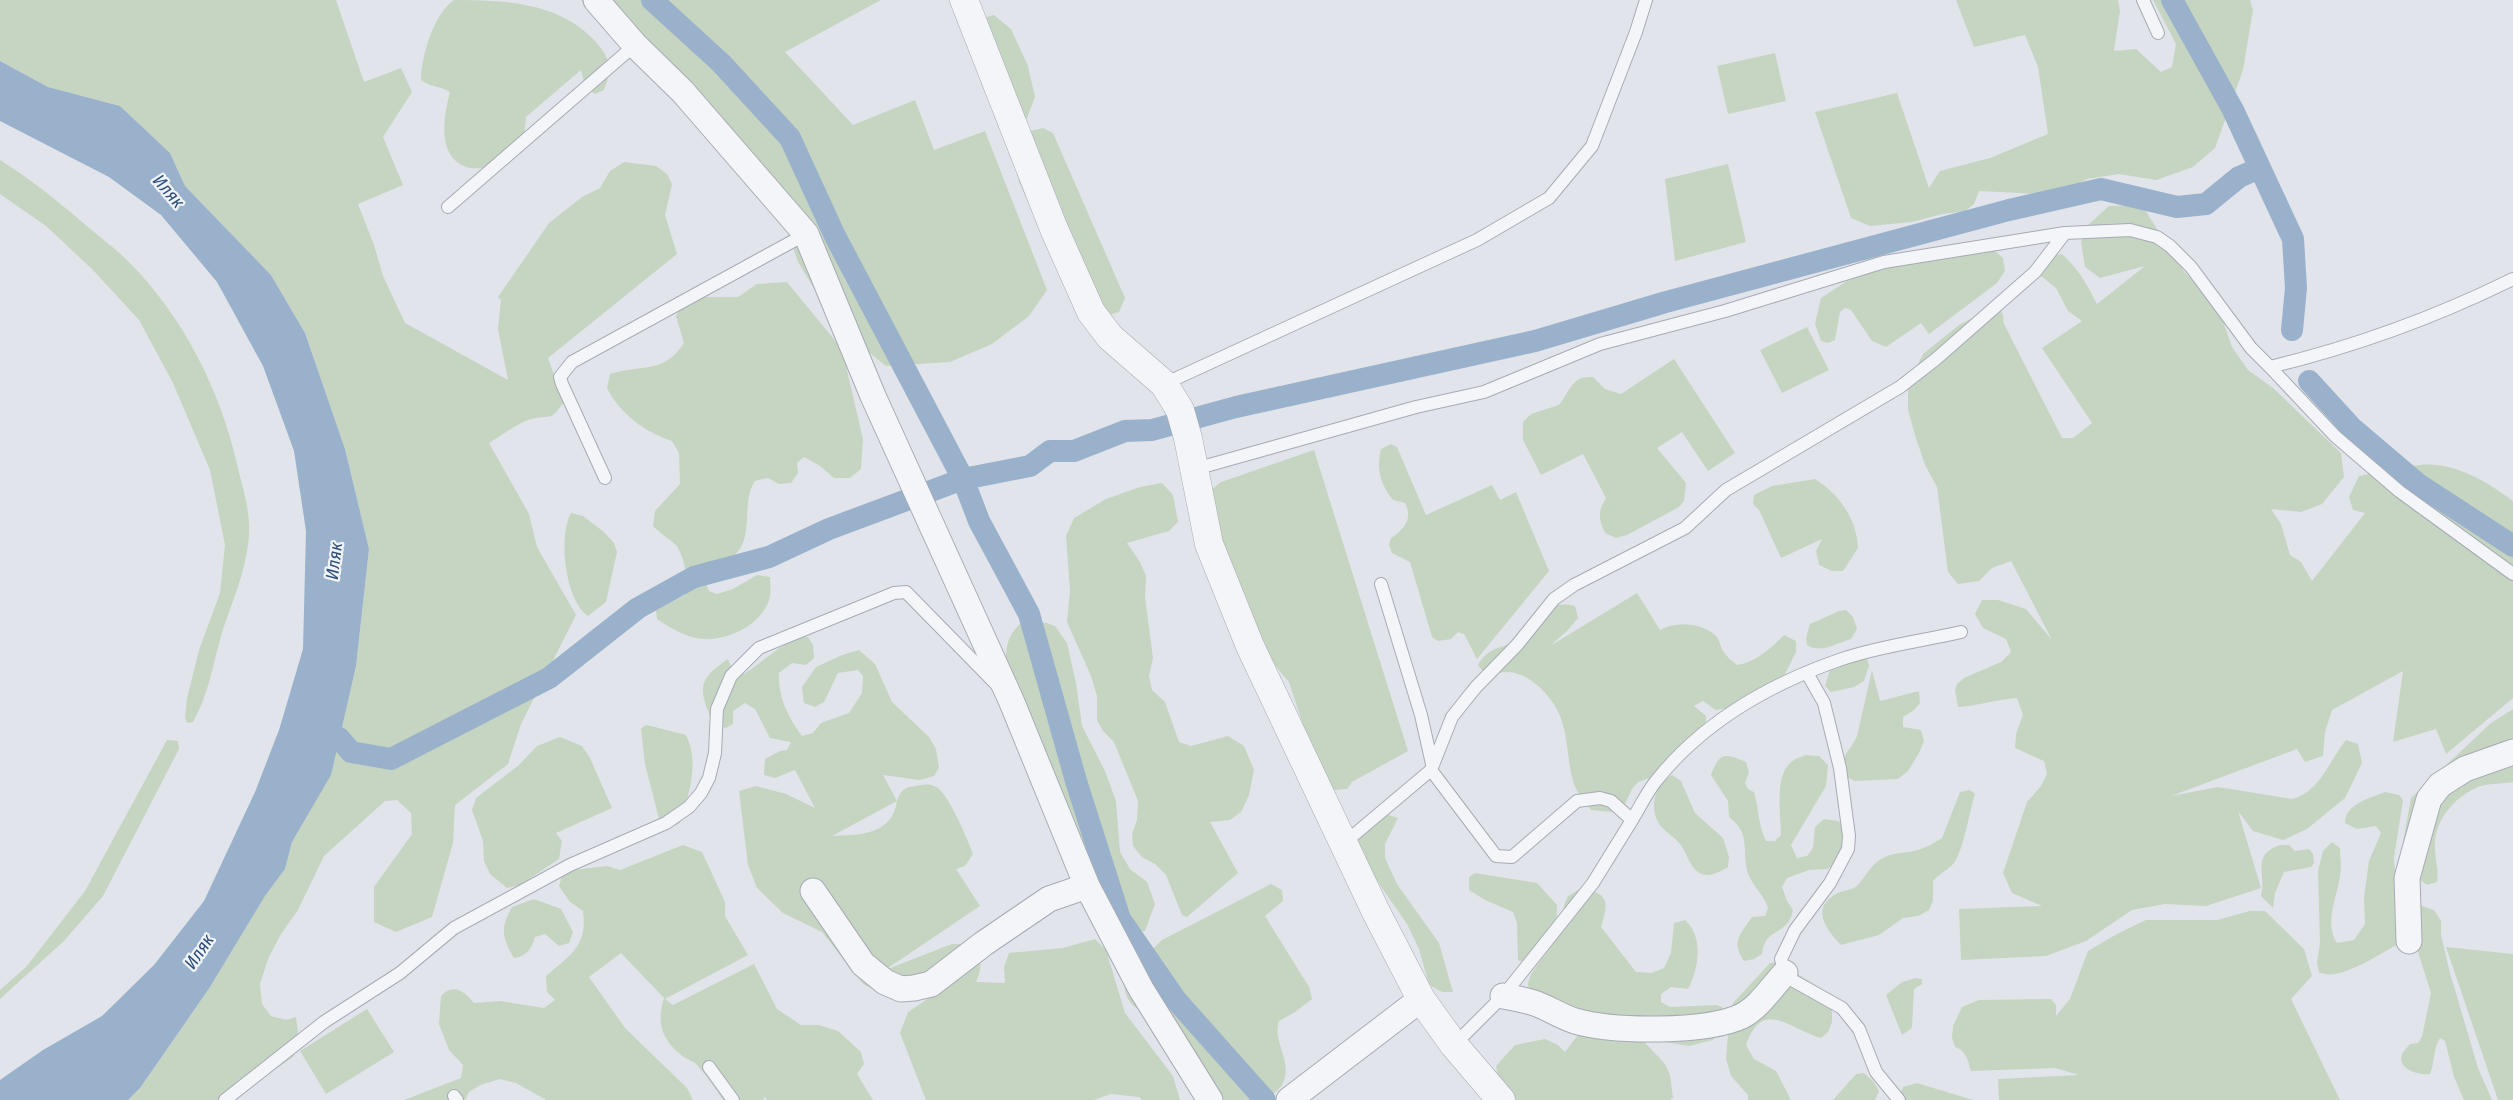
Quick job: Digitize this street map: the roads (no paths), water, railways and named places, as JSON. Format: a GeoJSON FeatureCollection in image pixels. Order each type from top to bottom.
{"type":"FeatureCollection","features":[{"type":"Feature","properties":{"kind":"street"},"geometry":{"type":"LineString","coordinates":[[596,0],[635,45],[683,92],[806,234],[873,396],[1011,700],[1087,886],[1141,989],[1210,1100]]}},
{"type":"Feature","properties":{"kind":"street"},"geometry":{"type":"LineString","coordinates":[[964,0],[1054,229],[1091,312],[1110,337],[1164,384],[1180,410],[1195,469],[1209,544],[1250,646],[1343,844],[1422,999],[1454,1045],[1501,1100]]}},
{"type":"Feature","properties":{"kind":"street"},"geometry":{"type":"LineString","coordinates":[[2409,941],[2407,878],[2429,799],[2440,785],[2465,769],[2513,752]]}},
{"type":"Feature","properties":{"kind":"street"},"geometry":{"type":"LineString","coordinates":[[813,891],[863,964],[885,982],[908,988],[931,984],[983,944],[1049,899],[1087,886]]}},
{"type":"Feature","properties":{"kind":"street"},"geometry":{"type":"LineString","coordinates":[[1503,996],[1534,1003],[1576,1021],[1633,1028],[1673,1029],[1709,1024],[1741,1016],[1751,1010],[1785,973]]}},
{"type":"Feature","properties":{"kind":"street"},"geometry":{"type":"LineString","coordinates":[[1294,1096],[1422,999]]}},
{"type":"Feature","properties":{"kind":"lane"},"geometry":{"type":"LineString","coordinates":[[1164,384],[1477,240],[1549,198],[1592,146],[1636,32],[1646,0]]}},
{"type":"Feature","properties":{"kind":"lane"},"geometry":{"type":"LineString","coordinates":[[2143,0],[2158,33]]}},
{"type":"Feature","properties":{"kind":"lane"},"geometry":{"type":"LineString","coordinates":[[448,207],[635,45]]}},
{"type":"Feature","properties":{"kind":"lane"},"geometry":{"type":"LineString","coordinates":[[1195,469],[1416,407],[1484,392],[1523,378],[1600,344],[1725,312],[1884,262],[2065,232],[2130,230],[2157,237],[2170,246],[2191,267],[2251,348],[2335,436],[2399,491],[2513,574]]}},
{"type":"Feature","properties":{"kind":"lane"},"geometry":{"type":"LineString","coordinates":[[1343,844],[1432,767],[1452,717],[1476,687],[1517,645],[1554,599],[1574,586],[1685,528],[1726,490],[1900,387],[1936,359],[2035,272],[2065,232]]}},
{"type":"Feature","properties":{"kind":"lane"},"geometry":{"type":"LineString","coordinates":[[605,478],[562,384],[560,377],[565,368],[572,362],[806,234]]}},
{"type":"Feature","properties":{"kind":"lane"},"geometry":{"type":"LineString","coordinates":[[2270,367],[2296,361],[2409,324],[2513,279]]}},
{"type":"Feature","properties":{"kind":"lane"},"geometry":{"type":"LineString","coordinates":[[1381,584],[1420,715],[1432,767],[1496,856],[1512,857],[1577,802],[1600,798],[1611,801],[1632,820]]}},
{"type":"Feature","properties":{"kind":"lane"},"geometry":{"type":"LineString","coordinates":[[225,1100],[324,1022],[400,973],[454,928],[570,865],[666,823],[689,807],[709,778],[715,753],[717,709],[731,676],[759,648],[894,592],[906,592],[1011,700]]}},
{"type":"Feature","properties":{"kind":"lane"},"geometry":{"type":"LineString","coordinates":[[1454,1045],[1503,996],[1593,883],[1656,781],[1707,729],[1755,698],[1807,673],[1844,659],[1961,632]]}},
{"type":"Feature","properties":{"kind":"lane"},"geometry":{"type":"LineString","coordinates":[[1807,673],[1824,704],[1840,768],[1849,836],[1848,848],[1830,883],[1795,930],[1781,959],[1785,973],[1792,980],[1842,1008],[1859,1029],[1876,1072],[1899,1100]]}},
{"type":"Feature","properties":{"kind":"lane"},"geometry":{"type":"LineString","coordinates":[[709,1067],[733,1100]]}},
{"type":"Feature","properties":{"kind":"water","name":"Иляк"},"geometry":{"type":"Polygon","coordinates":[[[0,61],[48,87],[120,106],[170,153],[185,186],[271,275],[305,333],[345,449],[369,549],[356,666],[331,775],[292,842],[285,869],[265,896],[210,987],[140,1088],[128,1100],[0,1100],[0,1080],[43,1050],[102,1016],[154,965],[204,901],[255,792],[279,730],[303,649],[306,531],[294,451],[263,366],[217,282],[161,215],[109,177],[0,121],[0,61]]]}},
{"type":"Feature","properties":{"kind":"waterway"},"geometry":{"type":"LineString","coordinates":[[652,0],[721,63],[790,138],[835,236],[963,479],[979,521],[1029,614],[1076,781],[1120,919],[1176,1000],[1265,1100]]}},
{"type":"Feature","properties":{"kind":"waterway"},"geometry":{"type":"LineString","coordinates":[[2172,0],[2233,110],[2293,239],[2296,288],[2292,330]]}},
{"type":"Feature","properties":{"kind":"waterway"},"geometry":{"type":"LineString","coordinates":[[339,738],[351,752],[391,759],[549,678],[638,608],[694,577],[769,557],[829,529],[963,479],[1030,466],[1050,451],[1074,451],[1125,431],[1152,430],[1236,407],[1535,341],[1666,302],[2009,210],[2101,189],[2177,207],[2206,204],[2239,177],[2260,168]]}},
{"type":"Feature","properties":{"kind":"waterway"},"geometry":{"type":"LineString","coordinates":[[2309,381],[2352,428],[2418,484],[2513,546]]}}]}
